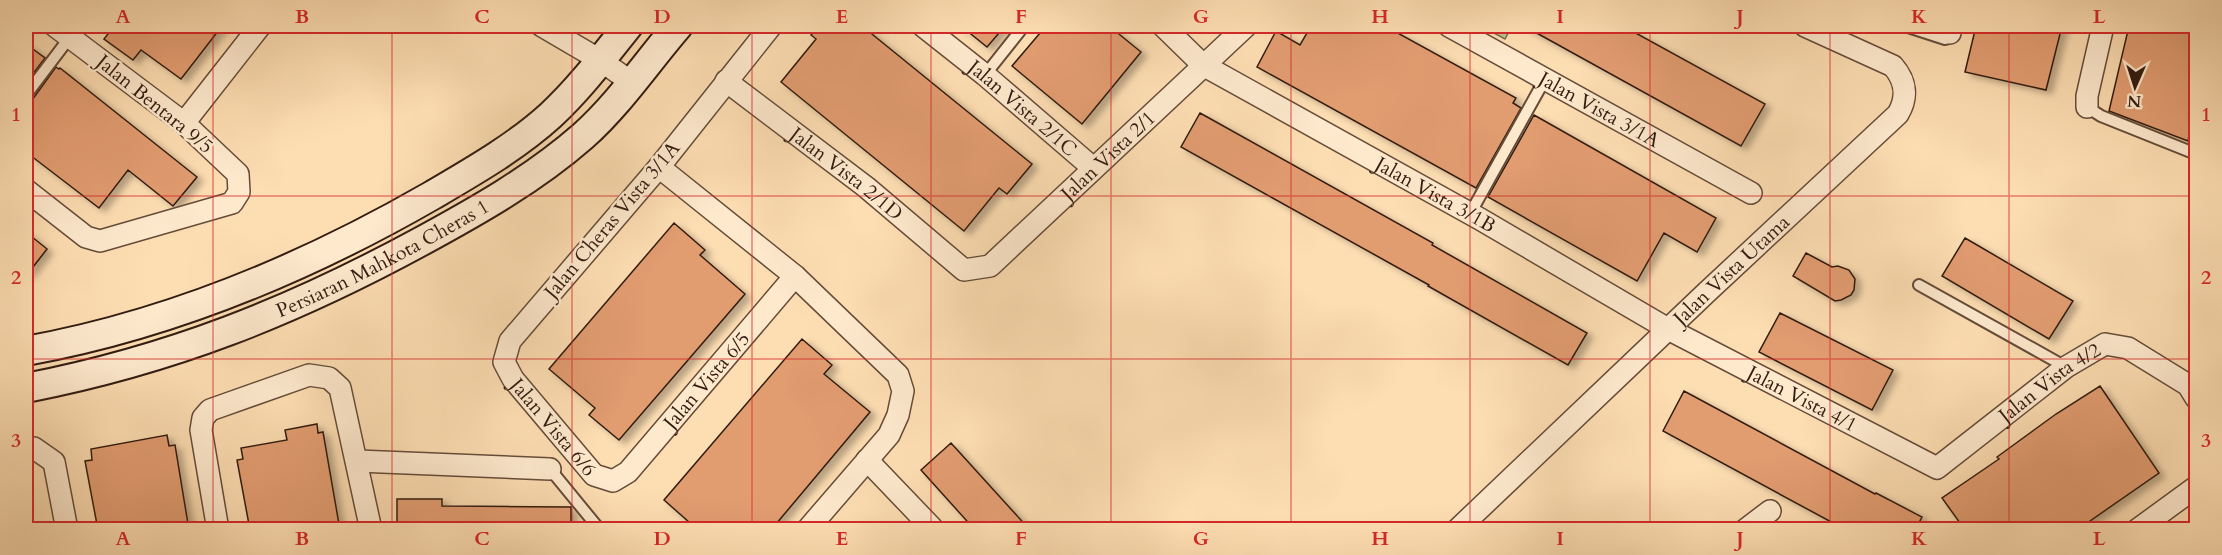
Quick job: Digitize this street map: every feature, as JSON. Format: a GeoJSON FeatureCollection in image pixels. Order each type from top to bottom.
{"type":"FeatureCollection","features":[{"type":"Feature","properties":{"kind":"main road","name":"Persiaran Mahkota Cheras 1"},"geometry":{"type":"LineString","coordinates":[[26,351],[124,328],[191,309],[321,254],[404,211],[457,181],[550,116],[628,26]]}},
{"type":"Feature","properties":{"kind":"main road","name":"Persiaran Mahkota Cheras 1"},"geometry":{"type":"LineString","coordinates":[[26,388],[112,369],[162,355],[280,312],[352,279],[484,207],[535,173],[582,136],[600,119],[678,26]]}},
{"type":"Feature","properties":{"kind":"street"},"geometry":{"type":"LineString","coordinates":[[184,123],[260,26]]}},
{"type":"Feature","properties":{"kind":"street"},"geometry":{"type":"LineString","coordinates":[[542,26],[600,60],[631,82]]}},
{"type":"Feature","properties":{"kind":"street","name":"Jalan Cheras Vista 3/1A"},"geometry":{"type":"LineString","coordinates":[[504,362],[510,341],[659,167],[771,26]]}},
{"type":"Feature","properties":{"kind":"street","name":"Jalan Vista 2/1C"},"geometry":{"type":"LineString","coordinates":[[923,26],[985,75],[1093,168]]}},
{"type":"Feature","properties":{"kind":"street","name":"Jalan Vista 3/1B"},"geometry":{"type":"LineString","coordinates":[[1163,26],[1203,65],[1470,214],[1668,329]]}},
{"type":"Feature","properties":{"kind":"street","name":"Jalan Vista 2/1"},"geometry":{"type":"LineString","coordinates":[[964,270],[990,266],[1246,26]]}},
{"type":"Feature","properties":{"kind":"street","name":"Jalan Vista 3/1A"},"geometry":{"type":"LineString","coordinates":[[1449,26],[1750,193]]}},
{"type":"Feature","properties":{"kind":"street","name":"Jalan Vista Utama"},"geometry":{"type":"LineString","coordinates":[[1457,530],[1843,163],[1898,114],[1903,106],[1905,88],[1899,73],[1893,66],[1805,26]]}},
{"type":"Feature","properties":{"kind":"street"},"geometry":{"type":"LineString","coordinates":[[2087,107],[2087,96],[2103,26]]}},
{"type":"Feature","properties":{"kind":"street","name":"Jalan Bentara 9/5"},"geometry":{"type":"LineString","coordinates":[[26,190],[86,237],[100,241],[232,203],[239,192],[238,174],[184,123],[65,30]]}},
{"type":"Feature","properties":{"kind":"street","name":"Jalan Vista 2/1D"},"geometry":{"type":"LineString","coordinates":[[726,81],[866,187],[964,270]]}},
{"type":"Feature","properties":{"kind":"street"},"geometry":{"type":"LineString","coordinates":[[659,167],[795,276],[898,375],[903,391],[898,415],[889,435],[807,530]]}},
{"type":"Feature","properties":{"kind":"street","name":"Jalan Vista 6/5"},"geometry":{"type":"LineString","coordinates":[[613,481],[628,472],[795,276]]}},
{"type":"Feature","properties":{"kind":"street","name":"Jalan Vista 4/1"},"geometry":{"type":"LineString","coordinates":[[1668,329],[1937,468]]}},
{"type":"Feature","properties":{"kind":"street","name":"Jalan Vista 4/2"},"geometry":{"type":"LineString","coordinates":[[1937,468],[2066,367],[2105,344],[2128,348],[2188,385],[2196,398]]}},
{"type":"Feature","properties":{"kind":"street","name":"Jalan Vista 6/6"},"geometry":{"type":"LineString","coordinates":[[504,362],[513,379],[594,474],[613,481]]}},
{"type":"Feature","properties":{"kind":"street"},"geometry":{"type":"LineString","coordinates":[[218,530],[201,430],[203,418],[210,410],[309,375],[329,378],[340,388],[358,461],[371,530]]}},
{"type":"Feature","properties":{"kind":"street"},"geometry":{"type":"LineString","coordinates":[[26,450],[34,448],[54,462],[67,530]]}},
{"type":"Feature","properties":{"kind":"street"},"geometry":{"type":"LineString","coordinates":[[867,460],[934,530]]}},
{"type":"Feature","properties":{"kind":"street"},"geometry":{"type":"LineString","coordinates":[[358,461],[550,469]]}},
{"type":"Feature","properties":{"kind":"street"},"geometry":{"type":"LineString","coordinates":[[2137,530],[2196,487]]}},
{"type":"Feature","properties":{"kind":"street"},"geometry":{"type":"LineString","coordinates":[[1745,530],[1770,511]]}},
{"type":"Feature","properties":{"kind":"lane"},"geometry":{"type":"LineString","coordinates":[[985,75],[1023,26]]}},
{"type":"Feature","properties":{"kind":"lane"},"geometry":{"type":"LineString","coordinates":[[1905,26],[1945,39],[1951,29]]}},
{"type":"Feature","properties":{"kind":"lane"},"geometry":{"type":"LineString","coordinates":[[26,95],[65,30]]}},
{"type":"Feature","properties":{"kind":"lane"},"geometry":{"type":"LineString","coordinates":[[1470,214],[1545,79]]}},
{"type":"Feature","properties":{"kind":"lane"},"geometry":{"type":"LineString","coordinates":[[2087,107],[2101,116],[2196,154]]}},
{"type":"Feature","properties":{"kind":"lane"},"geometry":{"type":"LineString","coordinates":[[1919,285],[2066,367]]}},
{"type":"Feature","properties":{"kind":"lane"},"geometry":{"type":"LineString","coordinates":[[550,469],[600,530]]}},
{"type":"Feature","properties":{"kind":"green space"},"geometry":{"type":"Polygon","coordinates":[[[1481,26],[1512,26],[1505,39],[1481,26]]]}},
{"type":"Feature","properties":{"kind":"building"},"geometry":{"type":"Polygon","coordinates":[[[114,26],[222,26],[181,79],[141,50],[133,60],[104,39],[114,26]]]}},
{"type":"Feature","properties":{"kind":"building"},"geometry":{"type":"Polygon","coordinates":[[[819,26],[862,26],[1032,164],[1007,194],[999,188],[964,231],[781,82],[816,39],[811,35],[819,26]]]}},
{"type":"Feature","properties":{"kind":"building"},"geometry":{"type":"Polygon","coordinates":[[[961,26],[1005,26],[987,47],[961,26]]]}},
{"type":"Feature","properties":{"kind":"building"},"geometry":{"type":"Polygon","coordinates":[[[1046,26],[1109,26],[1141,52],[1082,124],[1012,66],[1046,26]]]}},
{"type":"Feature","properties":{"kind":"building"},"geometry":{"type":"Polygon","coordinates":[[[1311,26],[1385,26],[1516,98],[1513,103],[1521,108],[1476,188],[1257,67],[1276,31],[1300,45],[1311,26]]]}},
{"type":"Feature","properties":{"kind":"building"},"geometry":{"type":"Polygon","coordinates":[[[1524,26],[1623,26],[1765,104],[1741,146],[1524,26]]]}},
{"type":"Feature","properties":{"kind":"building"},"geometry":{"type":"Polygon","coordinates":[[[1976,26],[2062,26],[2046,90],[1965,72],[1976,26]]]}},
{"type":"Feature","properties":{"kind":"building"},"geometry":{"type":"Polygon","coordinates":[[[2129,26],[2196,26],[2196,106],[2188,141],[2109,111],[2129,26]]]}},
{"type":"Feature","properties":{"kind":"building"},"geometry":{"type":"Polygon","coordinates":[[[26,44],[45,58],[26,83],[26,44]]]}},
{"type":"Feature","properties":{"kind":"building"},"geometry":{"type":"Polygon","coordinates":[[[56,67],[197,177],[173,206],[128,170],[99,208],[26,152],[26,102],[32,100],[56,67]]]}},
{"type":"Feature","properties":{"kind":"building"},"geometry":{"type":"Polygon","coordinates":[[[1200,113],[1433,243],[1432,245],[1587,333],[1568,365],[1181,147],[1200,113]]]}},
{"type":"Feature","properties":{"kind":"building"},"geometry":{"type":"Polygon","coordinates":[[[1534,115],[1716,218],[1697,252],[1664,233],[1637,281],[1488,197],[1534,115]]]}},
{"type":"Feature","properties":{"kind":"building"},"geometry":{"type":"Polygon","coordinates":[[[674,223],[705,250],[700,255],[745,294],[619,440],[589,415],[595,408],[549,369],[674,223]]]}},
{"type":"Feature","properties":{"kind":"building"},"geometry":{"type":"Polygon","coordinates":[[[26,232],[47,249],[26,276],[26,232]]]}},
{"type":"Feature","properties":{"kind":"building"},"geometry":{"type":"Polygon","coordinates":[[[1965,238],[2073,301],[2049,339],[1942,276],[1965,238]]]}},
{"type":"Feature","properties":{"kind":"building"},"geometry":{"type":"Polygon","coordinates":[[[1806,253],[1832,267],[1838,266],[1849,270],[1855,279],[1851,295],[1835,301],[1793,276],[1806,253]]]}},
{"type":"Feature","properties":{"kind":"building"},"geometry":{"type":"Polygon","coordinates":[[[1780,313],[1893,370],[1872,410],[1759,352],[1780,313]]]}},
{"type":"Feature","properties":{"kind":"building"},"geometry":{"type":"Polygon","coordinates":[[[802,339],[832,365],[824,374],[870,412],[771,530],[698,530],[664,500],[802,339]]]}},
{"type":"Feature","properties":{"kind":"building"},"geometry":{"type":"Polygon","coordinates":[[[2100,386],[2159,473],[2077,530],[1965,530],[1942,498],[1999,459],[1997,457],[2056,414],[2100,386]]]}},
{"type":"Feature","properties":{"kind":"building"},"geometry":{"type":"Polygon","coordinates":[[[1684,391],[1922,517],[1915,530],[1846,530],[1663,431],[1684,391]]]}},
{"type":"Feature","properties":{"kind":"building"},"geometry":{"type":"Polygon","coordinates":[[[317,424],[318,433],[323,432],[340,530],[250,530],[237,460],[243,459],[241,448],[287,440],[285,430],[317,424]]]}},
{"type":"Feature","properties":{"kind":"building"},"geometry":{"type":"Polygon","coordinates":[[[167,435],[169,446],[175,445],[189,530],[98,530],[85,461],[92,460],[91,449],[167,435]]]}},
{"type":"Feature","properties":{"kind":"building"},"geometry":{"type":"Polygon","coordinates":[[[951,443],[1030,530],[975,530],[921,470],[951,443]]]}},
{"type":"Feature","properties":{"kind":"building"},"geometry":{"type":"Polygon","coordinates":[[[397,499],[442,499],[442,506],[571,507],[571,530],[397,530],[397,499]]]}}]}
